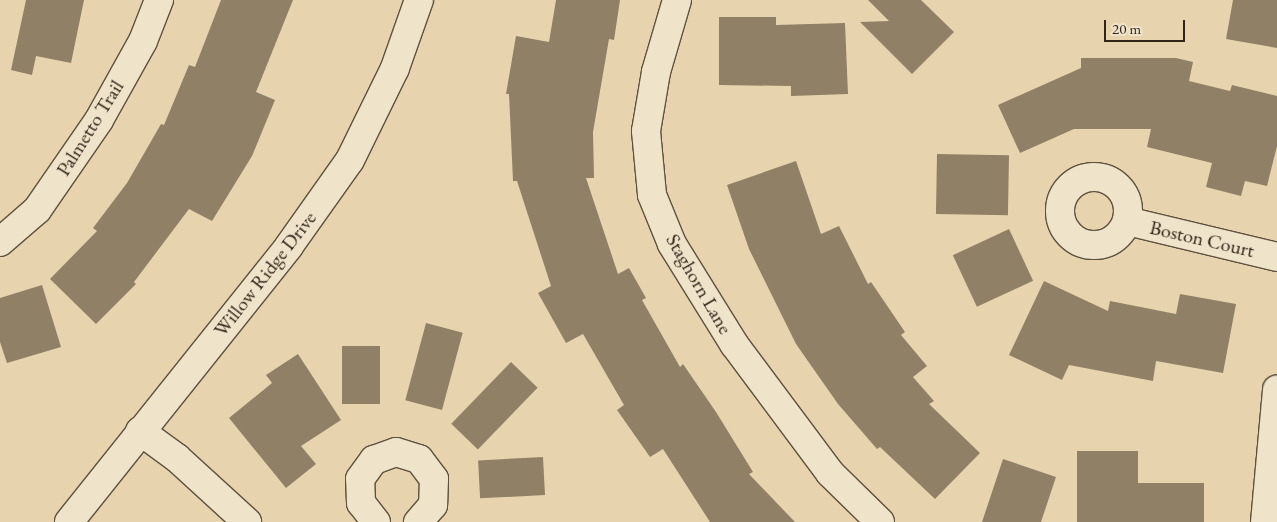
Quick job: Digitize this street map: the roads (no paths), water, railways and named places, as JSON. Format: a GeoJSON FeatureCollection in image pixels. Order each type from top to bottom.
{"type":"FeatureCollection","features":[{"type":"Feature","properties":{"kind":"street","name":"Palmetto Trail"},"geometry":{"type":"LineString","coordinates":[[0,242],[37,210],[99,120],[143,41],[159,0]]}},
{"type":"Feature","properties":{"kind":"street","name":"Willow Ridge Drive"},"geometry":{"type":"LineString","coordinates":[[69,522],[290,246],[350,160],[395,68],[419,0]]}},
{"type":"Feature","properties":{"kind":"street","name":"Staghorn Lane"},"geometry":{"type":"LineString","coordinates":[[677,0],[656,72],[646,131],[652,195],[672,244],[734,344],[830,474],[880,522]]}},
{"type":"Feature","properties":{"kind":"street","name":"Boston Court"},"geometry":{"type":"LineString","coordinates":[[1127,221],[1277,257]]}},
{"type":"Feature","properties":{"kind":"street"},"geometry":{"type":"LineString","coordinates":[[1265,522],[1277,390]]}},
{"type":"Feature","properties":{"kind":"street"},"geometry":{"type":"LineString","coordinates":[[140,431],[177,458],[247,522]]}},
{"type":"Feature","properties":{"kind":"street"},"geometry":{"type":"LineString","coordinates":[[366,519],[359,492],[365,468],[384,454],[408,453],[428,467],[434,479],[433,505],[418,522]]}}]}
